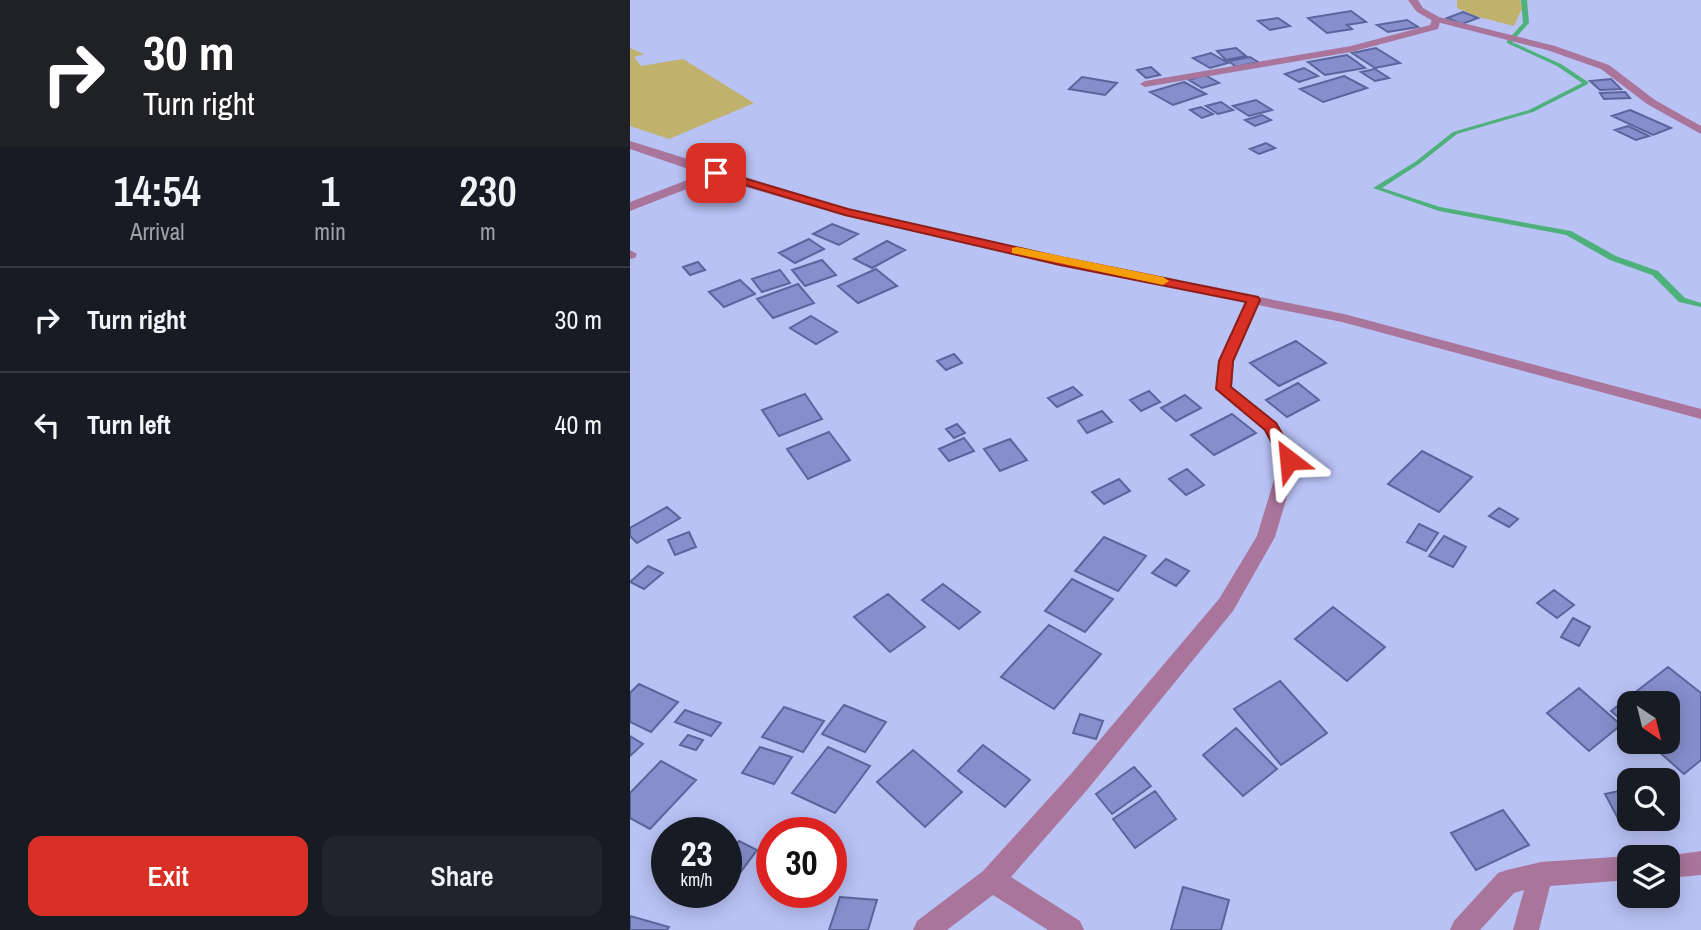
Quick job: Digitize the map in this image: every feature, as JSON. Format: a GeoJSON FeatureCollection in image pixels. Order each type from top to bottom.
{"type":"FeatureCollection","features":[{"type":"Feature","properties":{"kind":"street"},"geometry":{"type":"LineString","coordinates":[[1413,0],[1420,10],[1436,19],[1551,48],[1605,67],[1651,102],[1701,131]]}},
{"type":"Feature","properties":{"kind":"street"},"geometry":{"type":"LineString","coordinates":[[1145,84],[1351,48],[1435,27],[1436,19]]}},
{"type":"Feature","properties":{"kind":"street"},"geometry":{"type":"LineString","coordinates":[[630,145],[845,212],[1060,261],[1344,318],[1701,414]]}},
{"type":"Feature","properties":{"kind":"street"},"geometry":{"type":"LineString","coordinates":[[630,207],[716,173]]}},
{"type":"Feature","properties":{"kind":"street"},"geometry":{"type":"LineString","coordinates":[[926,930],[992,880],[1079,782],[1226,605],[1266,537],[1289,460],[1271,427],[1224,389],[1226,361],[1254,300]]}},
{"type":"Feature","properties":{"kind":"street"},"geometry":{"type":"LineString","coordinates":[[1680,865],[1701,863]]}},
{"type":"Feature","properties":{"kind":"street"},"geometry":{"type":"LineString","coordinates":[[1463,930],[1507,882],[1541,874],[1617,869]]}},
{"type":"Feature","properties":{"kind":"street"},"geometry":{"type":"LineString","coordinates":[[1525,930],[1541,874]]}},
{"type":"Feature","properties":{"kind":"street"},"geometry":{"type":"LineString","coordinates":[[992,880],[1071,930]]}},
{"type":"Feature","properties":{"kind":"shaded area"},"geometry":{"type":"Polygon","coordinates":[[[1457,0],[1520,0],[1523,6],[1514,26],[1475,16],[1457,8],[1457,0]]]}},
{"type":"Feature","properties":{"kind":"shaded area"},"geometry":{"type":"Polygon","coordinates":[[[630,48],[644,54],[634,57],[641,66],[683,59],[754,103],[669,139],[630,126],[630,48]]]}},
{"type":"Feature","properties":{"kind":"building"},"geometry":{"type":"Polygon","coordinates":[[[1351,11],[1366,22],[1347,25],[1352,29],[1327,33],[1308,18],[1351,11]]]}},
{"type":"Feature","properties":{"kind":"building"},"geometry":{"type":"Polygon","coordinates":[[[1463,12],[1478,18],[1462,24],[1447,18],[1463,12]]]}},
{"type":"Feature","properties":{"kind":"building"},"geometry":{"type":"Polygon","coordinates":[[[1278,18],[1290,26],[1270,30],[1258,21],[1278,18]]]}},
{"type":"Feature","properties":{"kind":"building"},"geometry":{"type":"Polygon","coordinates":[[[1407,20],[1418,27],[1388,32],[1377,25],[1407,20]]]}},
{"type":"Feature","properties":{"kind":"building"},"geometry":{"type":"Polygon","coordinates":[[[1236,48],[1246,56],[1226,60],[1217,51],[1236,48]]]}},
{"type":"Feature","properties":{"kind":"building"},"geometry":{"type":"Polygon","coordinates":[[[1376,48],[1400,63],[1375,68],[1352,53],[1376,48]]]}},
{"type":"Feature","properties":{"kind":"building"},"geometry":{"type":"Polygon","coordinates":[[[1211,53],[1228,63],[1210,68],[1193,58],[1211,53]]]}},
{"type":"Feature","properties":{"kind":"building"},"geometry":{"type":"Polygon","coordinates":[[[1347,55],[1365,68],[1325,75],[1308,62],[1347,55]]]}},
{"type":"Feature","properties":{"kind":"building"},"geometry":{"type":"Polygon","coordinates":[[[1250,57],[1258,62],[1236,67],[1229,61],[1250,57]]]}},
{"type":"Feature","properties":{"kind":"building"},"geometry":{"type":"Polygon","coordinates":[[[1151,67],[1160,75],[1146,78],[1137,70],[1151,67]]]}},
{"type":"Feature","properties":{"kind":"building"},"geometry":{"type":"Polygon","coordinates":[[[1304,68],[1318,76],[1299,82],[1285,74],[1304,68]]]}},
{"type":"Feature","properties":{"kind":"building"},"geometry":{"type":"Polygon","coordinates":[[[1375,69],[1389,78],[1375,81],[1361,72],[1375,69]]]}},
{"type":"Feature","properties":{"kind":"building"},"geometry":{"type":"Polygon","coordinates":[[[1205,75],[1219,83],[1202,88],[1189,80],[1205,75]]]}},
{"type":"Feature","properties":{"kind":"building"},"geometry":{"type":"Polygon","coordinates":[[[1344,76],[1367,88],[1323,102],[1300,89],[1344,76]]]}},
{"type":"Feature","properties":{"kind":"building"},"geometry":{"type":"Polygon","coordinates":[[[1082,77],[1117,83],[1105,95],[1069,89],[1082,77]]]}},
{"type":"Feature","properties":{"kind":"building"},"geometry":{"type":"Polygon","coordinates":[[[1611,79],[1621,89],[1600,90],[1590,81],[1611,79]]]}},
{"type":"Feature","properties":{"kind":"building"},"geometry":{"type":"Polygon","coordinates":[[[1184,82],[1206,94],[1173,105],[1150,92],[1184,82]]]}},
{"type":"Feature","properties":{"kind":"building"},"geometry":{"type":"Polygon","coordinates":[[[1625,92],[1630,98],[1604,99],[1600,93],[1625,92]]]}},
{"type":"Feature","properties":{"kind":"building"},"geometry":{"type":"Polygon","coordinates":[[[1256,100],[1272,110],[1249,116],[1233,106],[1256,100]]]}},
{"type":"Feature","properties":{"kind":"building"},"geometry":{"type":"Polygon","coordinates":[[[1221,102],[1233,110],[1218,114],[1206,106],[1221,102]]]}},
{"type":"Feature","properties":{"kind":"building"},"geometry":{"type":"Polygon","coordinates":[[[1201,107],[1213,114],[1202,118],[1190,110],[1201,107]]]}},
{"type":"Feature","properties":{"kind":"building"},"geometry":{"type":"Polygon","coordinates":[[[1630,110],[1671,128],[1653,135],[1612,116],[1630,110]]]}},
{"type":"Feature","properties":{"kind":"building"},"geometry":{"type":"Polygon","coordinates":[[[1262,115],[1271,120],[1255,126],[1245,120],[1262,115]]]}},
{"type":"Feature","properties":{"kind":"building"},"geometry":{"type":"Polygon","coordinates":[[[1628,126],[1649,136],[1636,140],[1615,130],[1628,126]]]}},
{"type":"Feature","properties":{"kind":"building"},"geometry":{"type":"Polygon","coordinates":[[[1266,143],[1275,148],[1259,154],[1250,149],[1266,143]]]}},
{"type":"Feature","properties":{"kind":"building"},"geometry":{"type":"Polygon","coordinates":[[[832,224],[858,234],[839,245],[813,234],[832,224]]]}},
{"type":"Feature","properties":{"kind":"building"},"geometry":{"type":"Polygon","coordinates":[[[809,239],[824,249],[795,263],[779,253],[809,239]]]}},
{"type":"Feature","properties":{"kind":"building"},"geometry":{"type":"Polygon","coordinates":[[[887,241],[905,250],[872,268],[854,259],[887,241]]]}},
{"type":"Feature","properties":{"kind":"building"},"geometry":{"type":"Polygon","coordinates":[[[822,260],[836,275],[805,286],[792,270],[822,260]]]}},
{"type":"Feature","properties":{"kind":"building"},"geometry":{"type":"Polygon","coordinates":[[[698,262],[705,270],[690,275],[683,267],[698,262]]]}},
{"type":"Feature","properties":{"kind":"building"},"geometry":{"type":"Polygon","coordinates":[[[876,269],[897,286],[858,303],[838,286],[876,269]]]}},
{"type":"Feature","properties":{"kind":"building"},"geometry":{"type":"Polygon","coordinates":[[[780,270],[790,283],[762,292],[752,279],[780,270]]]}},
{"type":"Feature","properties":{"kind":"building"},"geometry":{"type":"Polygon","coordinates":[[[740,280],[755,294],[724,307],[709,292],[740,280]]]}},
{"type":"Feature","properties":{"kind":"building"},"geometry":{"type":"Polygon","coordinates":[[[798,284],[814,303],[773,318],[757,299],[798,284]]]}},
{"type":"Feature","properties":{"kind":"building"},"geometry":{"type":"Polygon","coordinates":[[[811,316],[837,332],[816,344],[790,328],[811,316]]]}},
{"type":"Feature","properties":{"kind":"building"},"geometry":{"type":"Polygon","coordinates":[[[1296,341],[1326,363],[1279,386],[1250,363],[1296,341]]]}},
{"type":"Feature","properties":{"kind":"building"},"geometry":{"type":"Polygon","coordinates":[[[954,354],[962,363],[946,370],[937,361],[954,354]]]}},
{"type":"Feature","properties":{"kind":"building"},"geometry":{"type":"Polygon","coordinates":[[[1298,383],[1319,400],[1287,417],[1266,400],[1298,383]]]}},
{"type":"Feature","properties":{"kind":"building"},"geometry":{"type":"Polygon","coordinates":[[[1073,387],[1082,395],[1057,407],[1048,398],[1073,387]]]}},
{"type":"Feature","properties":{"kind":"building"},"geometry":{"type":"Polygon","coordinates":[[[1149,391],[1160,402],[1141,411],[1130,400],[1149,391]]]}},
{"type":"Feature","properties":{"kind":"building"},"geometry":{"type":"Polygon","coordinates":[[[805,394],[822,419],[779,436],[762,410],[805,394]]]}},
{"type":"Feature","properties":{"kind":"building"},"geometry":{"type":"Polygon","coordinates":[[[1185,395],[1201,408],[1176,421],[1161,408],[1185,395]]]}},
{"type":"Feature","properties":{"kind":"building"},"geometry":{"type":"Polygon","coordinates":[[[1102,411],[1112,422],[1087,433],[1078,421],[1102,411]]]}},
{"type":"Feature","properties":{"kind":"building"},"geometry":{"type":"Polygon","coordinates":[[[1232,414],[1256,433],[1214,455],[1191,435],[1232,414]]]}},
{"type":"Feature","properties":{"kind":"building"},"geometry":{"type":"Polygon","coordinates":[[[957,424],[965,433],[954,438],[946,429],[957,424]]]}},
{"type":"Feature","properties":{"kind":"building"},"geometry":{"type":"Polygon","coordinates":[[[829,432],[850,460],[808,479],[787,449],[829,432]]]}},
{"type":"Feature","properties":{"kind":"building"},"geometry":{"type":"Polygon","coordinates":[[[964,438],[974,451],[949,461],[939,449],[964,438]]]}},
{"type":"Feature","properties":{"kind":"building"},"geometry":{"type":"Polygon","coordinates":[[[1010,439],[1027,460],[1000,471],[984,449],[1010,439]]]}},
{"type":"Feature","properties":{"kind":"building"},"geometry":{"type":"Polygon","coordinates":[[[1422,451],[1472,477],[1439,512],[1388,484],[1422,451]]]}},
{"type":"Feature","properties":{"kind":"building"},"geometry":{"type":"Polygon","coordinates":[[[1187,469],[1204,485],[1186,495],[1169,479],[1187,469]]]}},
{"type":"Feature","properties":{"kind":"building"},"geometry":{"type":"Polygon","coordinates":[[[1119,479],[1130,491],[1104,504],[1092,492],[1119,479]]]}},
{"type":"Feature","properties":{"kind":"building"},"geometry":{"type":"Polygon","coordinates":[[[667,507],[680,518],[637,543],[630,536],[630,528],[667,507]]]}},
{"type":"Feature","properties":{"kind":"building"},"geometry":{"type":"Polygon","coordinates":[[[1499,508],[1518,519],[1509,527],[1489,516],[1499,508]]]}},
{"type":"Feature","properties":{"kind":"building"},"geometry":{"type":"Polygon","coordinates":[[[1419,524],[1438,533],[1426,551],[1407,542],[1419,524]]]}},
{"type":"Feature","properties":{"kind":"building"},"geometry":{"type":"Polygon","coordinates":[[[689,532],[696,547],[675,555],[668,540],[689,532]]]}},
{"type":"Feature","properties":{"kind":"building"},"geometry":{"type":"Polygon","coordinates":[[[1444,536],[1466,547],[1453,567],[1429,556],[1444,536]]]}},
{"type":"Feature","properties":{"kind":"building"},"geometry":{"type":"Polygon","coordinates":[[[1104,537],[1146,556],[1118,591],[1075,571],[1104,537]]]}},
{"type":"Feature","properties":{"kind":"building"},"geometry":{"type":"Polygon","coordinates":[[[1166,559],[1189,571],[1176,586],[1152,573],[1166,559]]]}},
{"type":"Feature","properties":{"kind":"building"},"geometry":{"type":"Polygon","coordinates":[[[648,566],[663,573],[644,589],[630,582],[648,566]]]}},
{"type":"Feature","properties":{"kind":"building"},"geometry":{"type":"Polygon","coordinates":[[[1072,579],[1113,599],[1085,632],[1045,611],[1072,579]]]}},
{"type":"Feature","properties":{"kind":"building"},"geometry":{"type":"Polygon","coordinates":[[[943,584],[980,612],[959,629],[922,600],[943,584]]]}},
{"type":"Feature","properties":{"kind":"building"},"geometry":{"type":"Polygon","coordinates":[[[1554,590],[1574,605],[1557,618],[1537,603],[1554,590]]]}},
{"type":"Feature","properties":{"kind":"building"},"geometry":{"type":"Polygon","coordinates":[[[888,594],[925,627],[890,652],[854,617],[888,594]]]}},
{"type":"Feature","properties":{"kind":"building"},"geometry":{"type":"Polygon","coordinates":[[[1333,607],[1385,647],[1347,681],[1295,639],[1333,607]]]}},
{"type":"Feature","properties":{"kind":"building"},"geometry":{"type":"Polygon","coordinates":[[[1573,618],[1590,627],[1579,646],[1561,637],[1573,618]]]}},
{"type":"Feature","properties":{"kind":"building"},"geometry":{"type":"Polygon","coordinates":[[[1049,625],[1101,654],[1054,709],[1001,677],[1049,625]]]}},
{"type":"Feature","properties":{"kind":"building"},"geometry":{"type":"Polygon","coordinates":[[[1668,667],[1701,693],[1701,760],[1684,774],[1662,754],[1680,754],[1680,691],[1637,691],[1668,667]]]}},
{"type":"Feature","properties":{"kind":"building"},"geometry":{"type":"Polygon","coordinates":[[[1280,681],[1327,733],[1281,765],[1234,709],[1280,681]]]}},
{"type":"Feature","properties":{"kind":"building"},"geometry":{"type":"Polygon","coordinates":[[[639,684],[678,702],[651,732],[630,722],[630,693],[639,684]]]}},
{"type":"Feature","properties":{"kind":"building"},"geometry":{"type":"Polygon","coordinates":[[[1579,688],[1617,721],[1617,728],[1589,751],[1547,713],[1579,688]]]}},
{"type":"Feature","properties":{"kind":"building"},"geometry":{"type":"Polygon","coordinates":[[[844,705],[886,722],[865,752],[822,734],[844,705]]]}},
{"type":"Feature","properties":{"kind":"building"},"geometry":{"type":"Polygon","coordinates":[[[784,707],[824,721],[803,752],[762,737],[784,707]]]}},
{"type":"Feature","properties":{"kind":"building"},"geometry":{"type":"Polygon","coordinates":[[[685,710],[721,723],[711,736],[675,722],[685,710]]]}},
{"type":"Feature","properties":{"kind":"building"},"geometry":{"type":"Polygon","coordinates":[[[1080,714],[1103,721],[1096,739],[1073,733],[1080,714]]]}},
{"type":"Feature","properties":{"kind":"building"},"geometry":{"type":"Polygon","coordinates":[[[1236,728],[1277,769],[1243,796],[1203,755],[1236,728]]]}},
{"type":"Feature","properties":{"kind":"building"},"geometry":{"type":"Polygon","coordinates":[[[688,735],[703,740],[696,750],[680,745],[688,735]]]}},
{"type":"Feature","properties":{"kind":"building"},"geometry":{"type":"Polygon","coordinates":[[[630,736],[643,744],[630,756],[630,736]]]}},
{"type":"Feature","properties":{"kind":"building"},"geometry":{"type":"Polygon","coordinates":[[[983,745],[1030,780],[1005,807],[958,771],[983,745]]]}},
{"type":"Feature","properties":{"kind":"building"},"geometry":{"type":"Polygon","coordinates":[[[760,747],[792,757],[774,784],[742,773],[760,747]]]}},
{"type":"Feature","properties":{"kind":"building"},"geometry":{"type":"Polygon","coordinates":[[[828,747],[870,766],[835,813],[792,793],[828,747]]]}},
{"type":"Feature","properties":{"kind":"building"},"geometry":{"type":"Polygon","coordinates":[[[913,750],[962,792],[925,827],[877,782],[913,750]]]}},
{"type":"Feature","properties":{"kind":"building"},"geometry":{"type":"Polygon","coordinates":[[[661,761],[696,780],[661,817],[651,817],[650,829],[630,818],[630,793],[661,761]]]}},
{"type":"Feature","properties":{"kind":"building"},"geometry":{"type":"Polygon","coordinates":[[[1134,767],[1151,786],[1112,814],[1096,794],[1134,767]]]}},
{"type":"Feature","properties":{"kind":"building"},"geometry":{"type":"Polygon","coordinates":[[[1155,791],[1176,819],[1135,848],[1113,819],[1155,791]]]}},
{"type":"Feature","properties":{"kind":"building"},"geometry":{"type":"Polygon","coordinates":[[[1617,792],[1617,817],[1605,794],[1617,792]]]}},
{"type":"Feature","properties":{"kind":"building"},"geometry":{"type":"Polygon","coordinates":[[[1503,810],[1529,845],[1476,870],[1451,833],[1503,810]]]}},
{"type":"Feature","properties":{"kind":"building"},"geometry":{"type":"Polygon","coordinates":[[[742,842],[756,851],[742,870],[742,842]]]}},
{"type":"Feature","properties":{"kind":"building"},"geometry":{"type":"Polygon","coordinates":[[[1183,887],[1229,900],[1221,930],[1171,930],[1183,887]]]}},
{"type":"Feature","properties":{"kind":"building"},"geometry":{"type":"Polygon","coordinates":[[[847,898],[877,900],[868,930],[829,930],[836,908],[847,908],[847,898]]]}},
{"type":"Feature","properties":{"kind":"building"},"geometry":{"type":"Polygon","coordinates":[[[630,916],[669,927],[667,930],[630,930],[630,916]]]}},
{"type":"Feature","properties":{"kind":"waterway"},"geometry":{"type":"LineString","coordinates":[[1524,0],[1526,23],[1509,42],[1559,65],[1586,83],[1531,111],[1455,133],[1417,163],[1376,188],[1439,209],[1568,233],[1613,258],[1655,273],[1682,300],[1701,305]]}},
{"type":"Feature","properties":{"kind":"slow traffic"},"geometry":{"type":"LineString","coordinates":[[1017,251],[1163,281]]}},
{"type":"Feature","properties":{"kind":"route"},"geometry":{"type":"LineString","coordinates":[[716,173],[845,212],[1060,261],[1254,300],[1226,361],[1224,389],[1271,427],[1289,460]]}}]}
